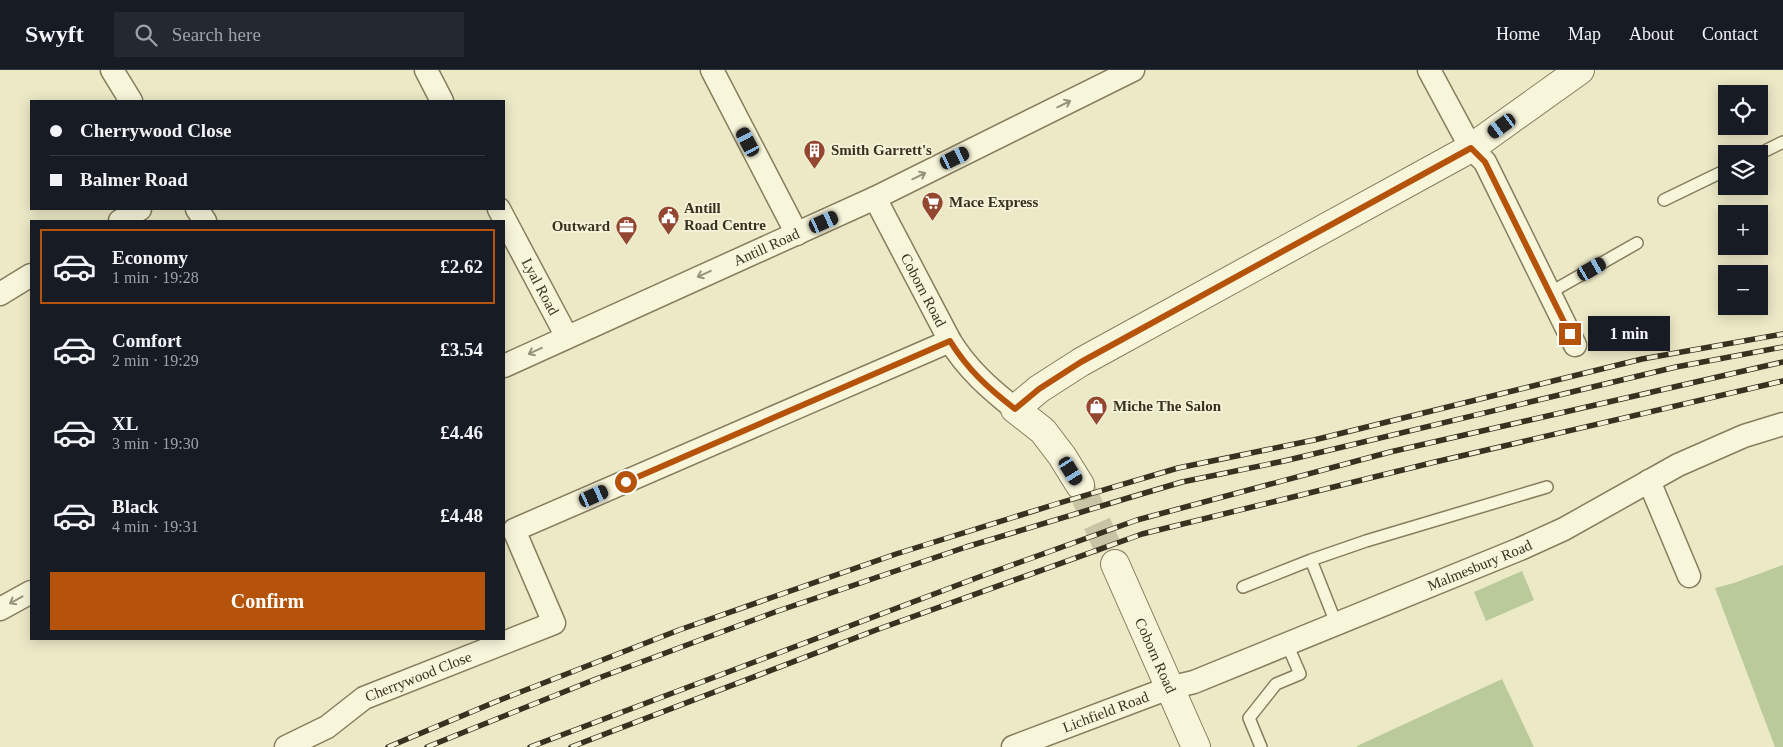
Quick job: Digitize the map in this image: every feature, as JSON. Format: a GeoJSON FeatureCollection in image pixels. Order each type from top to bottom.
{"type":"FeatureCollection","features":[{"type":"Feature","properties":{"kind":"street"},"geometry":{"type":"LineString","coordinates":[[426,70],[441,100]]}},
{"type":"Feature","properties":{"kind":"street"},"geometry":{"type":"LineString","coordinates":[[712,70],[797,234]]}},
{"type":"Feature","properties":{"kind":"street","name":"Antill Road"},"geometry":{"type":"LineString","coordinates":[[505,366],[875,198],[1133,70]]}},
{"type":"Feature","properties":{"kind":"street"},"geometry":{"type":"LineString","coordinates":[[1430,70],[1471,148],[1485,162],[1551,292],[1575,345]]}},
{"type":"Feature","properties":{"kind":"street"},"geometry":{"type":"LineString","coordinates":[[1015,409],[1039,389],[1081,362],[1471,148],[1580,70]]}},
{"type":"Feature","properties":{"kind":"street"},"geometry":{"type":"LineString","coordinates":[[115,71],[130,100]]}},
{"type":"Feature","properties":{"kind":"street","name":"Coborn Road"},"geometry":{"type":"LineString","coordinates":[[875,198],[961,360],[976,376],[1015,409],[1044,430],[1080,485]]}},
{"type":"Feature","properties":{"kind":"street"},"geometry":{"type":"LineString","coordinates":[[122,220],[138,210]]}},
{"type":"Feature","properties":{"kind":"street","name":"Lyal Road"},"geometry":{"type":"LineString","coordinates":[[505,220],[567,337]]}},
{"type":"Feature","properties":{"kind":"street"},"geometry":{"type":"LineString","coordinates":[[0,294],[30,276]]}},
{"type":"Feature","properties":{"kind":"street","name":"Cherrywood Close"},"geometry":{"type":"LineString","coordinates":[[286,747],[327,726],[364,698],[554,623],[514,530],[950,341]]}},
{"type":"Feature","properties":{"kind":"street","name":"Malmesbury Road"},"geometry":{"type":"LineString","coordinates":[[1169,688],[1194,682],[1520,549],[1564,529],[1678,465],[1744,436],[1783,424]]}},
{"type":"Feature","properties":{"kind":"street"},"geometry":{"type":"LineString","coordinates":[[1649,481],[1689,576]]}},
{"type":"Feature","properties":{"kind":"street","name":"Coborn Road"},"geometry":{"type":"LineString","coordinates":[[1115,564],[1196,747]]}},
{"type":"Feature","properties":{"kind":"street"},"geometry":{"type":"LineString","coordinates":[[0,609],[30,593]]}},
{"type":"Feature","properties":{"kind":"street","name":"Lichfield Road"},"geometry":{"type":"LineString","coordinates":[[1013,747],[1169,688]]}},
{"type":"Feature","properties":{"kind":"lane"},"geometry":{"type":"LineString","coordinates":[[1768,150],[1783,142]]}},
{"type":"Feature","properties":{"kind":"lane"},"geometry":{"type":"LineString","coordinates":[[1664,200],[1718,174]]}},
{"type":"Feature","properties":{"kind":"lane"},"geometry":{"type":"LineString","coordinates":[[1551,292],[1637,243]]}},
{"type":"Feature","properties":{"kind":"lane"},"geometry":{"type":"LineString","coordinates":[[1243,587],[1366,541],[1547,487]]}},
{"type":"Feature","properties":{"kind":"lane"},"geometry":{"type":"LineString","coordinates":[[1311,560],[1336,623]]}},
{"type":"Feature","properties":{"kind":"lane"},"geometry":{"type":"LineString","coordinates":[[1261,747],[1248,718],[1276,684],[1300,674],[1286,644]]}},
{"type":"Feature","properties":{"kind":"green space"},"geometry":{"type":"Polygon","coordinates":[[[1783,565],[1783,747],[1775,747],[1715,588],[1783,565]]]}},
{"type":"Feature","properties":{"kind":"green space"},"geometry":{"type":"Polygon","coordinates":[[[1522,571],[1534,600],[1486,621],[1474,592],[1522,571]]]}},
{"type":"Feature","properties":{"kind":"green space"},"geometry":{"type":"Polygon","coordinates":[[[1502,679],[1534,747],[1357,747],[1357,746],[1502,679]]]}},
{"type":"Feature","properties":{"kind":"tunnel"},"geometry":{"type":"LineString","coordinates":[[1080,485],[1115,564]]}},
{"type":"Feature","properties":{"kind":"railway"},"geometry":{"type":"LineString","coordinates":[[388,747],[495,702],[679,630],[896,554],[1056,504],[1178,468],[1314,440],[1642,359],[1783,334]]}},
{"type":"Feature","properties":{"kind":"railway"},"geometry":{"type":"LineString","coordinates":[[427,747],[596,679],[775,612],[966,547],[1182,482],[1284,461],[1676,367],[1783,347]]}},
{"type":"Feature","properties":{"kind":"railway"},"geometry":{"type":"LineString","coordinates":[[530,747],[979,577],[1137,520],[1390,452],[1783,362]]}},
{"type":"Feature","properties":{"kind":"railway"},"geometry":{"type":"LineString","coordinates":[[571,747],[876,630],[1142,534],[1435,462],[1783,381]]}},
{"type":"Feature","properties":{"kind":"place","name":"Smith Garrett's"},"geometry":{"type":"Point","coordinates":[815,169]}},
{"type":"Feature","properties":{"kind":"place","name":"Mace Express"},"geometry":{"type":"Point","coordinates":[933,221]}},
{"type":"Feature","properties":{"kind":"place","name":"Antill Road Centre"},"geometry":{"type":"Point","coordinates":[668,236]}},
{"type":"Feature","properties":{"kind":"place","name":"Outward"},"geometry":{"type":"Point","coordinates":[626,245]}},
{"type":"Feature","properties":{"kind":"place","name":"Miche The Salon"},"geometry":{"type":"Point","coordinates":[1097,425]}},
{"type":"Feature","properties":{"kind":"route"},"geometry":{"type":"LineString","coordinates":[[626,482],[950,341],[961,360],[976,376],[1015,409],[1039,389],[1081,362],[1471,148],[1485,162],[1551,292],[1570,334]]}}]}
